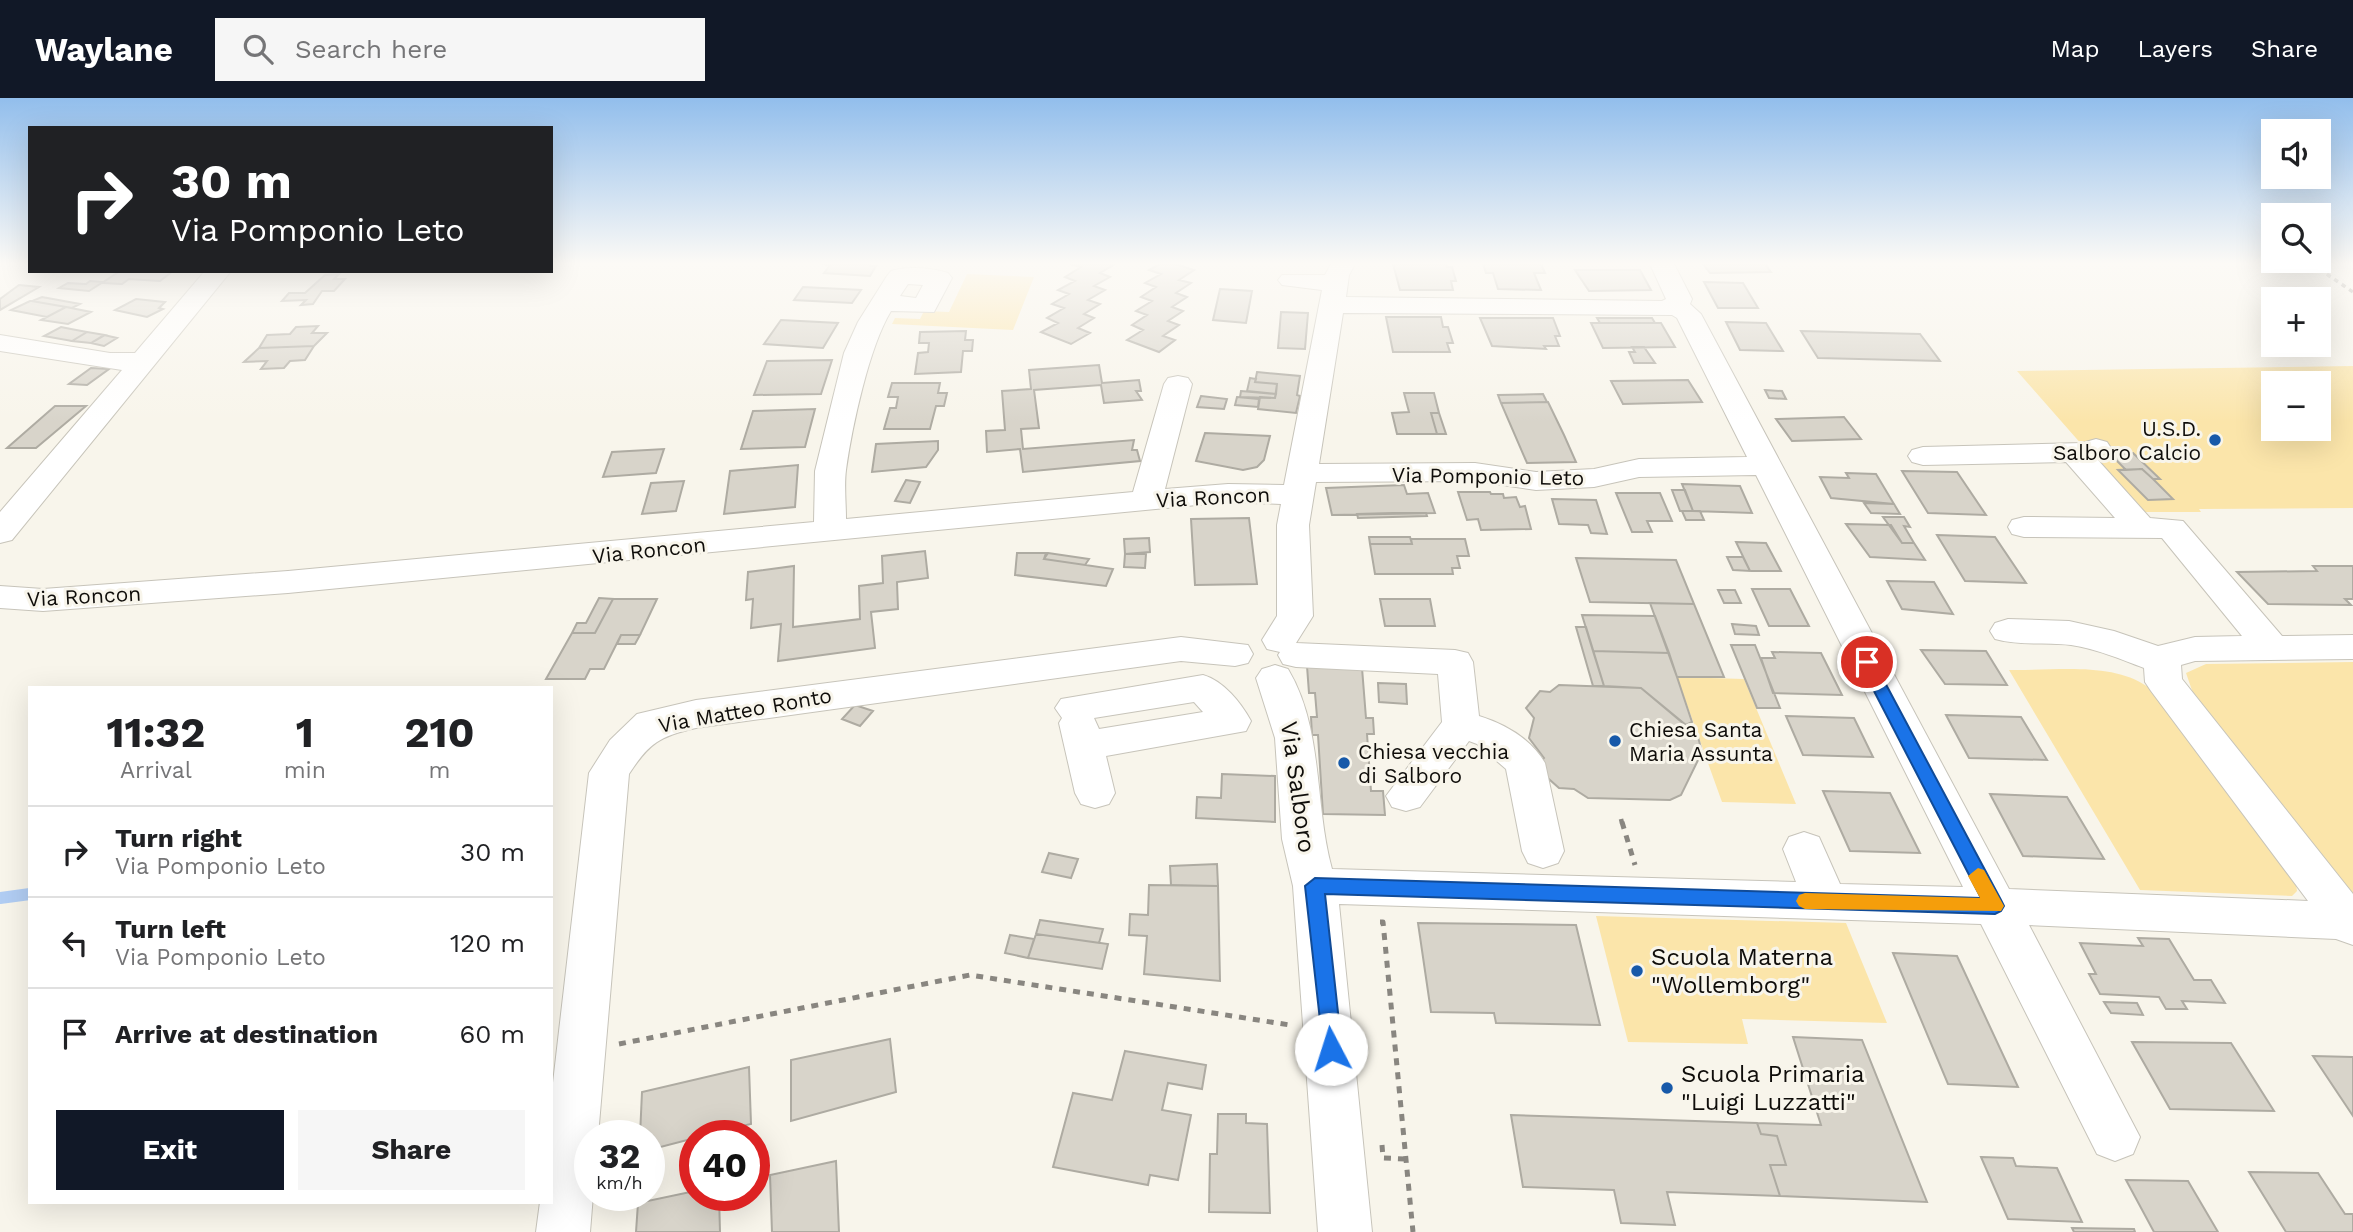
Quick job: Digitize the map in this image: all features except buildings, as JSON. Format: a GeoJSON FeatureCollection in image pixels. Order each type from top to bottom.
{"type":"FeatureCollection","features":[{"type":"Feature","properties":{"kind":"street"},"geometry":{"type":"LineString","coordinates":[[0,533],[181,317]]}},
{"type":"Feature","properties":{"kind":"street"},"geometry":{"type":"LineString","coordinates":[[831,531],[830,471],[859,353],[876,317]]}},
{"type":"Feature","properties":{"kind":"street","name":"Via Salboro"},"geometry":{"type":"LineString","coordinates":[[1331,317],[1293,525],[1294,738],[1303,839],[1315,886],[1345,1232]]}},
{"type":"Feature","properties":{"kind":"street"},"geometry":{"type":"LineString","coordinates":[[1689,317],[2115,1137]]}},
{"type":"Feature","properties":{"kind":"street"},"geometry":{"type":"LineString","coordinates":[[0,343],[110,361],[144,362]]}},
{"type":"Feature","properties":{"kind":"street"},"geometry":{"type":"LineString","coordinates":[[1146,501],[1178,384]]}},
{"type":"Feature","properties":{"kind":"street"},"geometry":{"type":"LineString","coordinates":[[1923,456],[2085,450],[2141,527]]}},
{"type":"Feature","properties":{"kind":"street","name":"Via Pomponio Leto"},"geometry":{"type":"LineString","coordinates":[[1299,484],[1327,476],[1475,472],[1535,481],[1594,478],[1639,468],[1765,466]]}},
{"type":"Feature","properties":{"kind":"street","name":"Via Roncon"},"geometry":{"type":"LineString","coordinates":[[0,597],[43,600],[228,587],[1248,492],[1299,484]]}},
{"type":"Feature","properties":{"kind":"street"},"geometry":{"type":"LineString","coordinates":[[2024,527],[2171,528],[2272,648]]}},
{"type":"Feature","properties":{"kind":"street"},"geometry":{"type":"LineString","coordinates":[[2008,631],[2069,633],[2101,639],[2162,661]]}},
{"type":"Feature","properties":{"kind":"street"},"geometry":{"type":"LineString","coordinates":[[2349,924],[2164,682],[2161,670],[2162,661],[2173,653],[2195,649],[2353,647]]}},
{"type":"Feature","properties":{"kind":"street","name":"Via Matteo Ronto"},"geometry":{"type":"LineString","coordinates":[[563,1232],[609,773],[624,750],[651,724],[696,714],[1181,649],[1235,654],[1239,668],[1245,673],[1294,649]]}},
{"type":"Feature","properties":{"kind":"street"},"geometry":{"type":"LineString","coordinates":[[1294,649],[1455,662],[1461,724],[1406,796]]}},
{"type":"Feature","properties":{"kind":"street"},"geometry":{"type":"LineString","coordinates":[[1064,663],[1096,793]]}},
{"type":"Feature","properties":{"kind":"street"},"geometry":{"type":"LineString","coordinates":[[1073,708],[1203,688],[1232,720],[1084,747]]}},
{"type":"Feature","properties":{"kind":"street"},"geometry":{"type":"LineString","coordinates":[[1461,724],[1491,734],[1525,763],[1543,851]]}},
{"type":"Feature","properties":{"kind":"street"},"geometry":{"type":"LineString","coordinates":[[1804,849],[1825,901]]}},
{"type":"Feature","properties":{"kind":"street"},"geometry":{"type":"LineString","coordinates":[[1315,886],[1995,906],[2177,913],[2349,924]]}},
{"type":"Feature","properties":{"kind":"path"},"geometry":{"type":"LineString","coordinates":[[1621,819],[1636,867]]}},
{"type":"Feature","properties":{"kind":"path"},"geometry":{"type":"LineString","coordinates":[[1370,921],[1383,922],[1413,1232]]}},
{"type":"Feature","properties":{"kind":"path"},"geometry":{"type":"LineString","coordinates":[[582,1051],[970,975],[1287,1025],[1329,1027]]}},
{"type":"Feature","properties":{"kind":"path"},"geometry":{"type":"LineString","coordinates":[[1380,1132],[1383,1158],[1406,1159]]}},
{"type":"Feature","properties":{"kind":"shaded area"},"geometry":{"type":"Polygon","coordinates":[[[1018,317],[1013,330],[892,324],[895,318],[1018,317]]]}},
{"type":"Feature","properties":{"kind":"shaded area","name":"U.S.D. Salboro Calcio"},"geometry":{"type":"Polygon","coordinates":[[[2353,366],[2353,508],[2141,512],[2017,371],[2353,366]]]}},
{"type":"Feature","properties":{"kind":"shaded area"},"geometry":{"type":"Polygon","coordinates":[[[2353,662],[2353,894],[2195,699],[2186,673],[2206,664],[2353,662]]]}},
{"type":"Feature","properties":{"kind":"shaded area"},"geometry":{"type":"Polygon","coordinates":[[[2009,670],[2100,670],[2133,679],[2148,687],[2296,884],[2297,891],[2292,896],[2140,890],[2009,670]]]}},
{"type":"Feature","properties":{"kind":"shaded area"},"geometry":{"type":"Polygon","coordinates":[[[1677,677],[1744,679],[1796,804],[1722,802],[1677,677]]]}},
{"type":"Feature","properties":{"kind":"shaded area"},"geometry":{"type":"Polygon","coordinates":[[[1596,916],[1846,923],[1887,1023],[1742,1019],[1748,1044],[1628,1042],[1596,916]]]}},
{"type":"Feature","properties":{"kind":"waterway"},"geometry":{"type":"LineString","coordinates":[[0,898],[28,894]]}},
{"type":"Feature","properties":{"kind":"slow traffic"},"geometry":{"type":"LineString","coordinates":[[1805,901],[1995,906],[1978,876]]}},
{"type":"Feature","properties":{"kind":"place","name":"U.S.D. Salboro Calcio"},"geometry":{"type":"Point","coordinates":[2215,440]}},
{"type":"Feature","properties":{"kind":"place","name":"Chiesa Santa Maria Assunta"},"geometry":{"type":"Point","coordinates":[1615,741]}},
{"type":"Feature","properties":{"kind":"place","name":"Chiesa vecchia di Salboro"},"geometry":{"type":"Point","coordinates":[1344,763]}},
{"type":"Feature","properties":{"kind":"place","name":"Scuola Materna \"Wollemborg\""},"geometry":{"type":"Point","coordinates":[1637,971]}},
{"type":"Feature","properties":{"kind":"place","name":"Scuola Primaria \"Luigi Luzzatti\""},"geometry":{"type":"Point","coordinates":[1667,1088]}},
{"type":"Feature","properties":{"kind":"route"},"geometry":{"type":"LineString","coordinates":[[1331,1049],[1315,886],[1995,906],[1867,662]]}}]}
